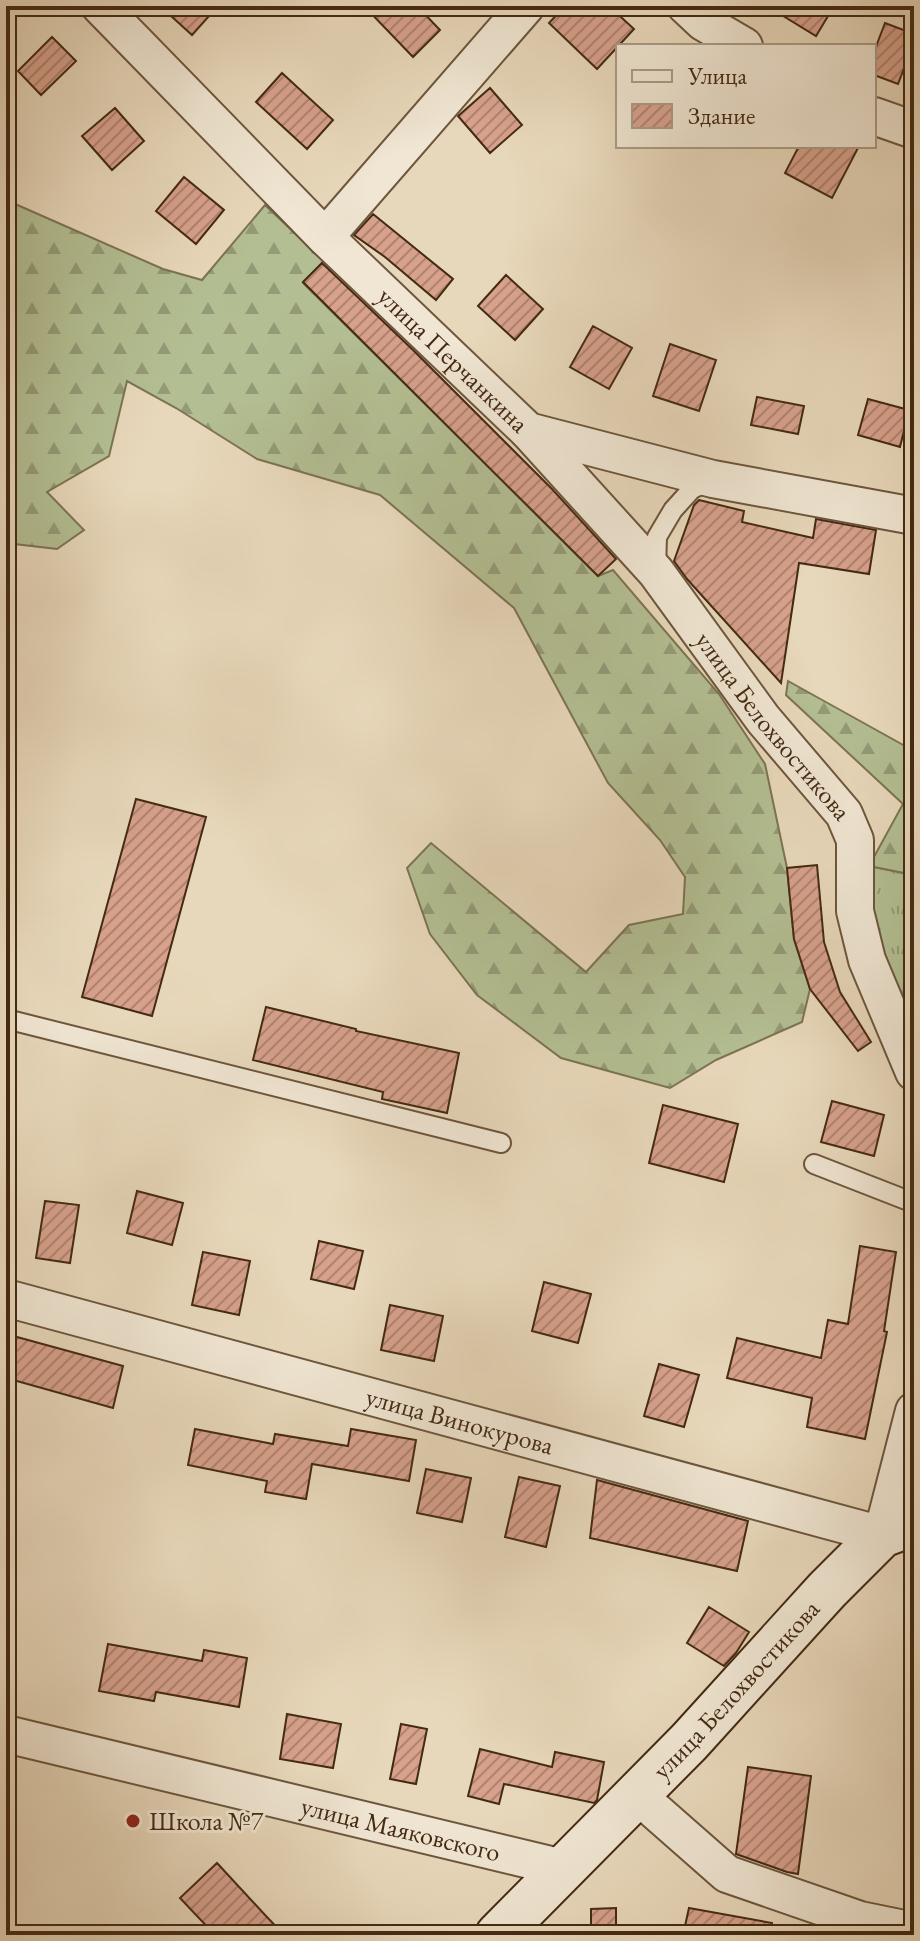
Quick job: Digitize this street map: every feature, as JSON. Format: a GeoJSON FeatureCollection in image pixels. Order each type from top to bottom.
{"type":"FeatureCollection","features":[{"type":"Feature","properties":{"kind":"main road","name":"улица Белохвостикова"},"geometry":{"type":"LineString","coordinates":[[498,1935],[689,1742],[827,1590],[898,1529]]}},
{"type":"Feature","properties":{"kind":"street","name":"улица Перчанкина"},"geometry":{"type":"LineString","coordinates":[[100,6],[325,237],[528,431],[713,479],[914,516]]}},
{"type":"Feature","properties":{"kind":"street"},"geometry":{"type":"LineString","coordinates":[[325,237],[526,6]]}},
{"type":"Feature","properties":{"kind":"street"},"geometry":{"type":"LineString","coordinates":[[686,6],[703,22],[741,44]]}},
{"type":"Feature","properties":{"kind":"street"},"geometry":{"type":"LineString","coordinates":[[876,117],[914,130]]}},
{"type":"Feature","properties":{"kind":"street","name":"улица Белохвостикова"},"geometry":{"type":"LineString","coordinates":[[528,431],[656,572],[763,719],[844,814],[855,840],[855,911],[867,960],[914,1072]]}},
{"type":"Feature","properties":{"kind":"street","name":"улица Винокурова"},"geometry":{"type":"LineString","coordinates":[[6,1298],[898,1529]]}},
{"type":"Feature","properties":{"kind":"street"},"geometry":{"type":"LineString","coordinates":[[898,1529],[914,1411]]}},
{"type":"Feature","properties":{"kind":"street","name":"улица Маяковского"},"geometry":{"type":"LineString","coordinates":[[6,1734],[563,1868]]}},
{"type":"Feature","properties":{"kind":"street"},"geometry":{"type":"LineString","coordinates":[[636,1794],[727,1874],[860,1920],[914,1931]]}},
{"type":"Feature","properties":{"kind":"lane"},"geometry":{"type":"LineString","coordinates":[[656,572],[657,537],[673,510],[692,489],[713,479]]}},
{"type":"Feature","properties":{"kind":"lane"},"geometry":{"type":"LineString","coordinates":[[6,1019],[501,1143]]}},
{"type":"Feature","properties":{"kind":"lane"},"geometry":{"type":"LineString","coordinates":[[814,1164],[914,1203]]}},
{"type":"Feature","properties":{"kind":"green space"},"geometry":{"type":"Polygon","coordinates":[[[6,200],[163,269],[202,280],[265,205],[324,261],[303,283],[598,576],[613,570],[719,694],[765,764],[787,868],[794,939],[810,989],[802,1022],[716,1060],[670,1088],[561,1058],[477,995],[430,934],[407,868],[431,843],[586,972],[629,925],[683,914],[685,877],[660,840],[608,783],[514,608],[380,495],[257,459],[127,381],[109,456],[47,492],[84,530],[57,549],[6,543],[6,200]]]}},
{"type":"Feature","properties":{"kind":"green space"},"geometry":{"type":"Polygon","coordinates":[[[788,681],[914,751],[914,875],[869,866],[903,804],[786,695],[788,681]]]}},
{"type":"Feature","properties":{"kind":"green space"},"geometry":{"type":"Polygon","coordinates":[[[869,866],[914,875],[914,1045],[873,936],[869,866]]]}},
{"type":"Feature","properties":{"kind":"building"},"geometry":{"type":"Polygon","coordinates":[[[160,6],[218,6],[192,35],[160,6]]]}},
{"type":"Feature","properties":{"kind":"building"},"geometry":{"type":"Polygon","coordinates":[[[364,6],[417,6],[440,30],[413,57],[364,6]]]}},
{"type":"Feature","properties":{"kind":"building"},"geometry":{"type":"Polygon","coordinates":[[[565,6],[609,6],[634,29],[620,44],[616,44],[616,48],[597,69],[549,23],[565,6]]]}},
{"type":"Feature","properties":{"kind":"building"},"geometry":{"type":"Polygon","coordinates":[[[767,6],[834,6],[816,36],[767,6]]]}},
{"type":"Feature","properties":{"kind":"building"},"geometry":{"type":"Polygon","coordinates":[[[885,23],[914,34],[914,42],[898,84],[876,76],[876,47],[885,23]]]}},
{"type":"Feature","properties":{"kind":"building"},"geometry":{"type":"Polygon","coordinates":[[[52,37],[76,61],[41,95],[18,71],[52,37]]]}},
{"type":"Feature","properties":{"kind":"building"},"geometry":{"type":"Polygon","coordinates":[[[282,73],[333,120],[307,149],[256,102],[282,73]]]}},
{"type":"Feature","properties":{"kind":"building"},"geometry":{"type":"Polygon","coordinates":[[[490,88],[522,125],[490,153],[458,116],[490,88]]]}},
{"type":"Feature","properties":{"kind":"building"},"geometry":{"type":"Polygon","coordinates":[[[115,108],[144,141],[112,170],[82,136],[115,108]]]}},
{"type":"Feature","properties":{"kind":"building"},"geometry":{"type":"Polygon","coordinates":[[[798,148],[858,148],[832,198],[785,173],[798,148]]]}},
{"type":"Feature","properties":{"kind":"building"},"geometry":{"type":"Polygon","coordinates":[[[184,177],[224,210],[196,244],[156,211],[184,177]]]}},
{"type":"Feature","properties":{"kind":"building"},"geometry":{"type":"Polygon","coordinates":[[[373,214],[453,279],[436,300],[354,235],[373,214]]]}},
{"type":"Feature","properties":{"kind":"building"},"geometry":{"type":"Polygon","coordinates":[[[322,263],[552,489],[616,559],[598,576],[303,282],[322,263]]]}},
{"type":"Feature","properties":{"kind":"building"},"geometry":{"type":"Polygon","coordinates":[[[506,275],[543,309],[515,340],[478,306],[506,275]]]}},
{"type":"Feature","properties":{"kind":"building"},"geometry":{"type":"Polygon","coordinates":[[[593,326],[632,348],[609,389],[570,367],[593,326]]]}},
{"type":"Feature","properties":{"kind":"building"},"geometry":{"type":"Polygon","coordinates":[[[670,344],[716,360],[699,411],[653,396],[670,344]]]}},
{"type":"Feature","properties":{"kind":"building"},"geometry":{"type":"Polygon","coordinates":[[[757,397],[804,406],[798,434],[751,425],[757,397]]]}},
{"type":"Feature","properties":{"kind":"building"},"geometry":{"type":"Polygon","coordinates":[[[868,399],[909,410],[900,447],[858,435],[868,399]]]}},
{"type":"Feature","properties":{"kind":"building"},"geometry":{"type":"Polygon","coordinates":[[[699,500],[744,511],[742,522],[813,538],[816,519],[876,530],[869,574],[799,563],[781,683],[674,561],[694,505],[699,500]]]}},
{"type":"Feature","properties":{"kind":"building"},"geometry":{"type":"Polygon","coordinates":[[[136,799],[206,817],[152,1016],[82,997],[136,799]]]}},
{"type":"Feature","properties":{"kind":"building"},"geometry":{"type":"Polygon","coordinates":[[[817,865],[824,942],[840,992],[871,1042],[858,1051],[810,989],[794,939],[787,868],[817,865]]]}},
{"type":"Feature","properties":{"kind":"building"},"geometry":{"type":"Polygon","coordinates":[[[266,1007],[356,1031],[459,1053],[447,1113],[382,1099],[383,1092],[253,1060],[266,1007]]]}},
{"type":"Feature","properties":{"kind":"building"},"geometry":{"type":"Polygon","coordinates":[[[832,1101],[884,1115],[874,1156],[821,1142],[832,1101]]]}},
{"type":"Feature","properties":{"kind":"building"},"geometry":{"type":"Polygon","coordinates":[[[663,1105],[738,1124],[724,1182],[649,1163],[663,1105]]]}},
{"type":"Feature","properties":{"kind":"building"},"geometry":{"type":"Polygon","coordinates":[[[137,1191],[183,1203],[172,1245],[127,1233],[137,1191]]]}},
{"type":"Feature","properties":{"kind":"building"},"geometry":{"type":"Polygon","coordinates":[[[45,1201],[79,1205],[70,1263],[36,1258],[45,1201]]]}},
{"type":"Feature","properties":{"kind":"building"},"geometry":{"type":"Polygon","coordinates":[[[319,1241],[363,1251],[354,1289],[311,1279],[319,1241]]]}},
{"type":"Feature","properties":{"kind":"building"},"geometry":{"type":"Polygon","coordinates":[[[860,1246],[896,1252],[884,1331],[887,1332],[865,1439],[807,1427],[812,1398],[727,1378],[737,1338],[821,1358],[828,1320],[848,1324],[860,1246]]]}},
{"type":"Feature","properties":{"kind":"building"},"geometry":{"type":"Polygon","coordinates":[[[203,1252],[250,1261],[239,1315],[192,1305],[203,1252]]]}},
{"type":"Feature","properties":{"kind":"building"},"geometry":{"type":"Polygon","coordinates":[[[544,1282],[591,1294],[578,1343],[532,1331],[544,1282]]]}},
{"type":"Feature","properties":{"kind":"building"},"geometry":{"type":"Polygon","coordinates":[[[390,1305],[443,1316],[434,1361],[381,1350],[390,1305]]]}},
{"type":"Feature","properties":{"kind":"building"},"geometry":{"type":"Polygon","coordinates":[[[6,1334],[123,1366],[113,1408],[6,1378],[6,1334]]]}},
{"type":"Feature","properties":{"kind":"building"},"geometry":{"type":"Polygon","coordinates":[[[659,1364],[699,1375],[684,1427],[644,1416],[659,1364]]]}},
{"type":"Feature","properties":{"kind":"building"},"geometry":{"type":"Polygon","coordinates":[[[195,1429],[273,1444],[275,1434],[348,1446],[351,1429],[416,1440],[409,1481],[312,1464],[306,1499],[265,1492],[267,1481],[188,1465],[195,1429]]]}},
{"type":"Feature","properties":{"kind":"building"},"geometry":{"type":"Polygon","coordinates":[[[426,1469],[471,1478],[462,1522],[417,1513],[426,1469]]]}},
{"type":"Feature","properties":{"kind":"building"},"geometry":{"type":"Polygon","coordinates":[[[519,1477],[560,1486],[546,1547],[505,1537],[519,1477]]]}},
{"type":"Feature","properties":{"kind":"building"},"geometry":{"type":"Polygon","coordinates":[[[597,1480],[748,1521],[737,1571],[590,1538],[597,1480]]]}},
{"type":"Feature","properties":{"kind":"building"},"geometry":{"type":"Polygon","coordinates":[[[709,1607],[749,1632],[724,1666],[687,1643],[709,1607]]]}},
{"type":"Feature","properties":{"kind":"building"},"geometry":{"type":"Polygon","coordinates":[[[108,1644],[202,1661],[204,1650],[247,1658],[239,1707],[156,1692],[154,1701],[99,1691],[108,1644]]]}},
{"type":"Feature","properties":{"kind":"building"},"geometry":{"type":"Polygon","coordinates":[[[287,1714],[341,1724],[333,1768],[280,1759],[287,1714]]]}},
{"type":"Feature","properties":{"kind":"building"},"geometry":{"type":"Polygon","coordinates":[[[401,1724],[427,1729],[416,1784],[390,1779],[401,1724]]]}},
{"type":"Feature","properties":{"kind":"building"},"geometry":{"type":"Polygon","coordinates":[[[480,1749],[552,1767],[555,1752],[604,1762],[597,1800],[594,1803],[504,1784],[499,1804],[468,1796],[480,1749]]]}},
{"type":"Feature","properties":{"kind":"building"},"geometry":{"type":"Polygon","coordinates":[[[748,1767],[811,1776],[798,1874],[736,1854],[748,1767]]]}},
{"type":"Feature","properties":{"kind":"building"},"geometry":{"type":"Polygon","coordinates":[[[217,1863],[284,1935],[215,1935],[180,1898],[217,1863]]]}},
{"type":"Feature","properties":{"kind":"building"},"geometry":{"type":"Polygon","coordinates":[[[616,1908],[616,1935],[591,1935],[591,1909],[616,1908]]]}},
{"type":"Feature","properties":{"kind":"building"},"geometry":{"type":"Polygon","coordinates":[[[689,1908],[772,1923],[770,1935],[683,1935],[689,1908]]]}},
{"type":"Feature","properties":{"kind":"place","name":"Школа №7"},"geometry":{"type":"Point","coordinates":[133,1821]}}]}
